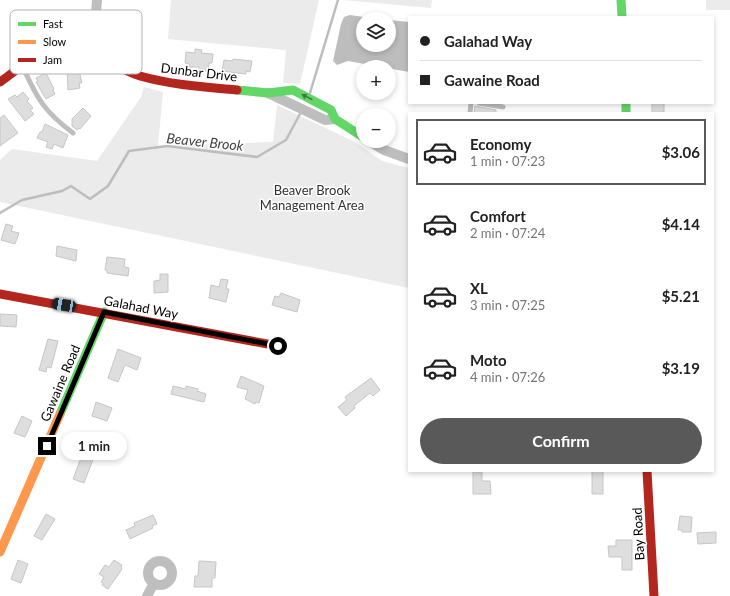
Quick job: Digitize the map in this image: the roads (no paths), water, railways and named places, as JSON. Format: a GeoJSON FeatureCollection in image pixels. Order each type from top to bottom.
{"type":"FeatureCollection","features":[{"type":"Feature","properties":{"kind":"street"},"geometry":{"type":"LineString","coordinates":[[96,10],[97,0]]}},
{"type":"Feature","properties":{"kind":"street"},"geometry":{"type":"LineString","coordinates":[[621,0],[622,16]]}},
{"type":"Feature","properties":{"kind":"street","name":"Dunbar Drive"},"geometry":{"type":"LineString","coordinates":[[0,82],[12,74]]}},
{"type":"Feature","properties":{"kind":"street","name":"Dunbar Drive"},"geometry":{"type":"LineString","coordinates":[[136,74],[160,82],[268,93],[293,90],[330,110],[335,119],[356,132]]}},
{"type":"Feature","properties":{"kind":"street","name":"Dunbar Drive"},"geometry":{"type":"LineString","coordinates":[[268,93],[325,120],[335,119]]}},
{"type":"Feature","properties":{"kind":"street"},"geometry":{"type":"LineString","coordinates":[[381,148],[408,159]]}},
{"type":"Feature","properties":{"kind":"street","name":"Galahad Way"},"geometry":{"type":"LineString","coordinates":[[0,294],[104,312],[278,346]]}},
{"type":"Feature","properties":{"kind":"street","name":"Gawaine Road"},"geometry":{"type":"LineString","coordinates":[[0,552],[104,312]]}},
{"type":"Feature","properties":{"kind":"street","name":"Bay Road"},"geometry":{"type":"LineString","coordinates":[[647,472],[654,596]]}},
{"type":"Feature","properties":{"kind":"street"},"geometry":{"type":"LineString","coordinates":[[147,596],[154,583]]}},
{"type":"Feature","properties":{"kind":"lane"},"geometry":{"type":"LineString","coordinates":[[27,74],[37,97],[52,117],[73,133]]}},
{"type":"Feature","properties":{"kind":"lane"},"geometry":{"type":"LineString","coordinates":[[485,104],[503,107]]}},
{"type":"Feature","properties":{"kind":"waterway","name":"Beaver Brook"},"geometry":{"type":"LineString","coordinates":[[310,93],[338,0]]}},
{"type":"Feature","properties":{"kind":"waterway","name":"Beaver Brook"},"geometry":{"type":"LineString","coordinates":[[0,213],[22,200],[62,191],[71,186],[90,199],[108,186],[129,151],[167,146],[257,157],[286,140],[301,112]]}},
{"type":"Feature","properties":{"kind":"park label","name":"Beaver Brook Management Area"},"geometry":{"type":"Point","coordinates":[312,198]}}]}
